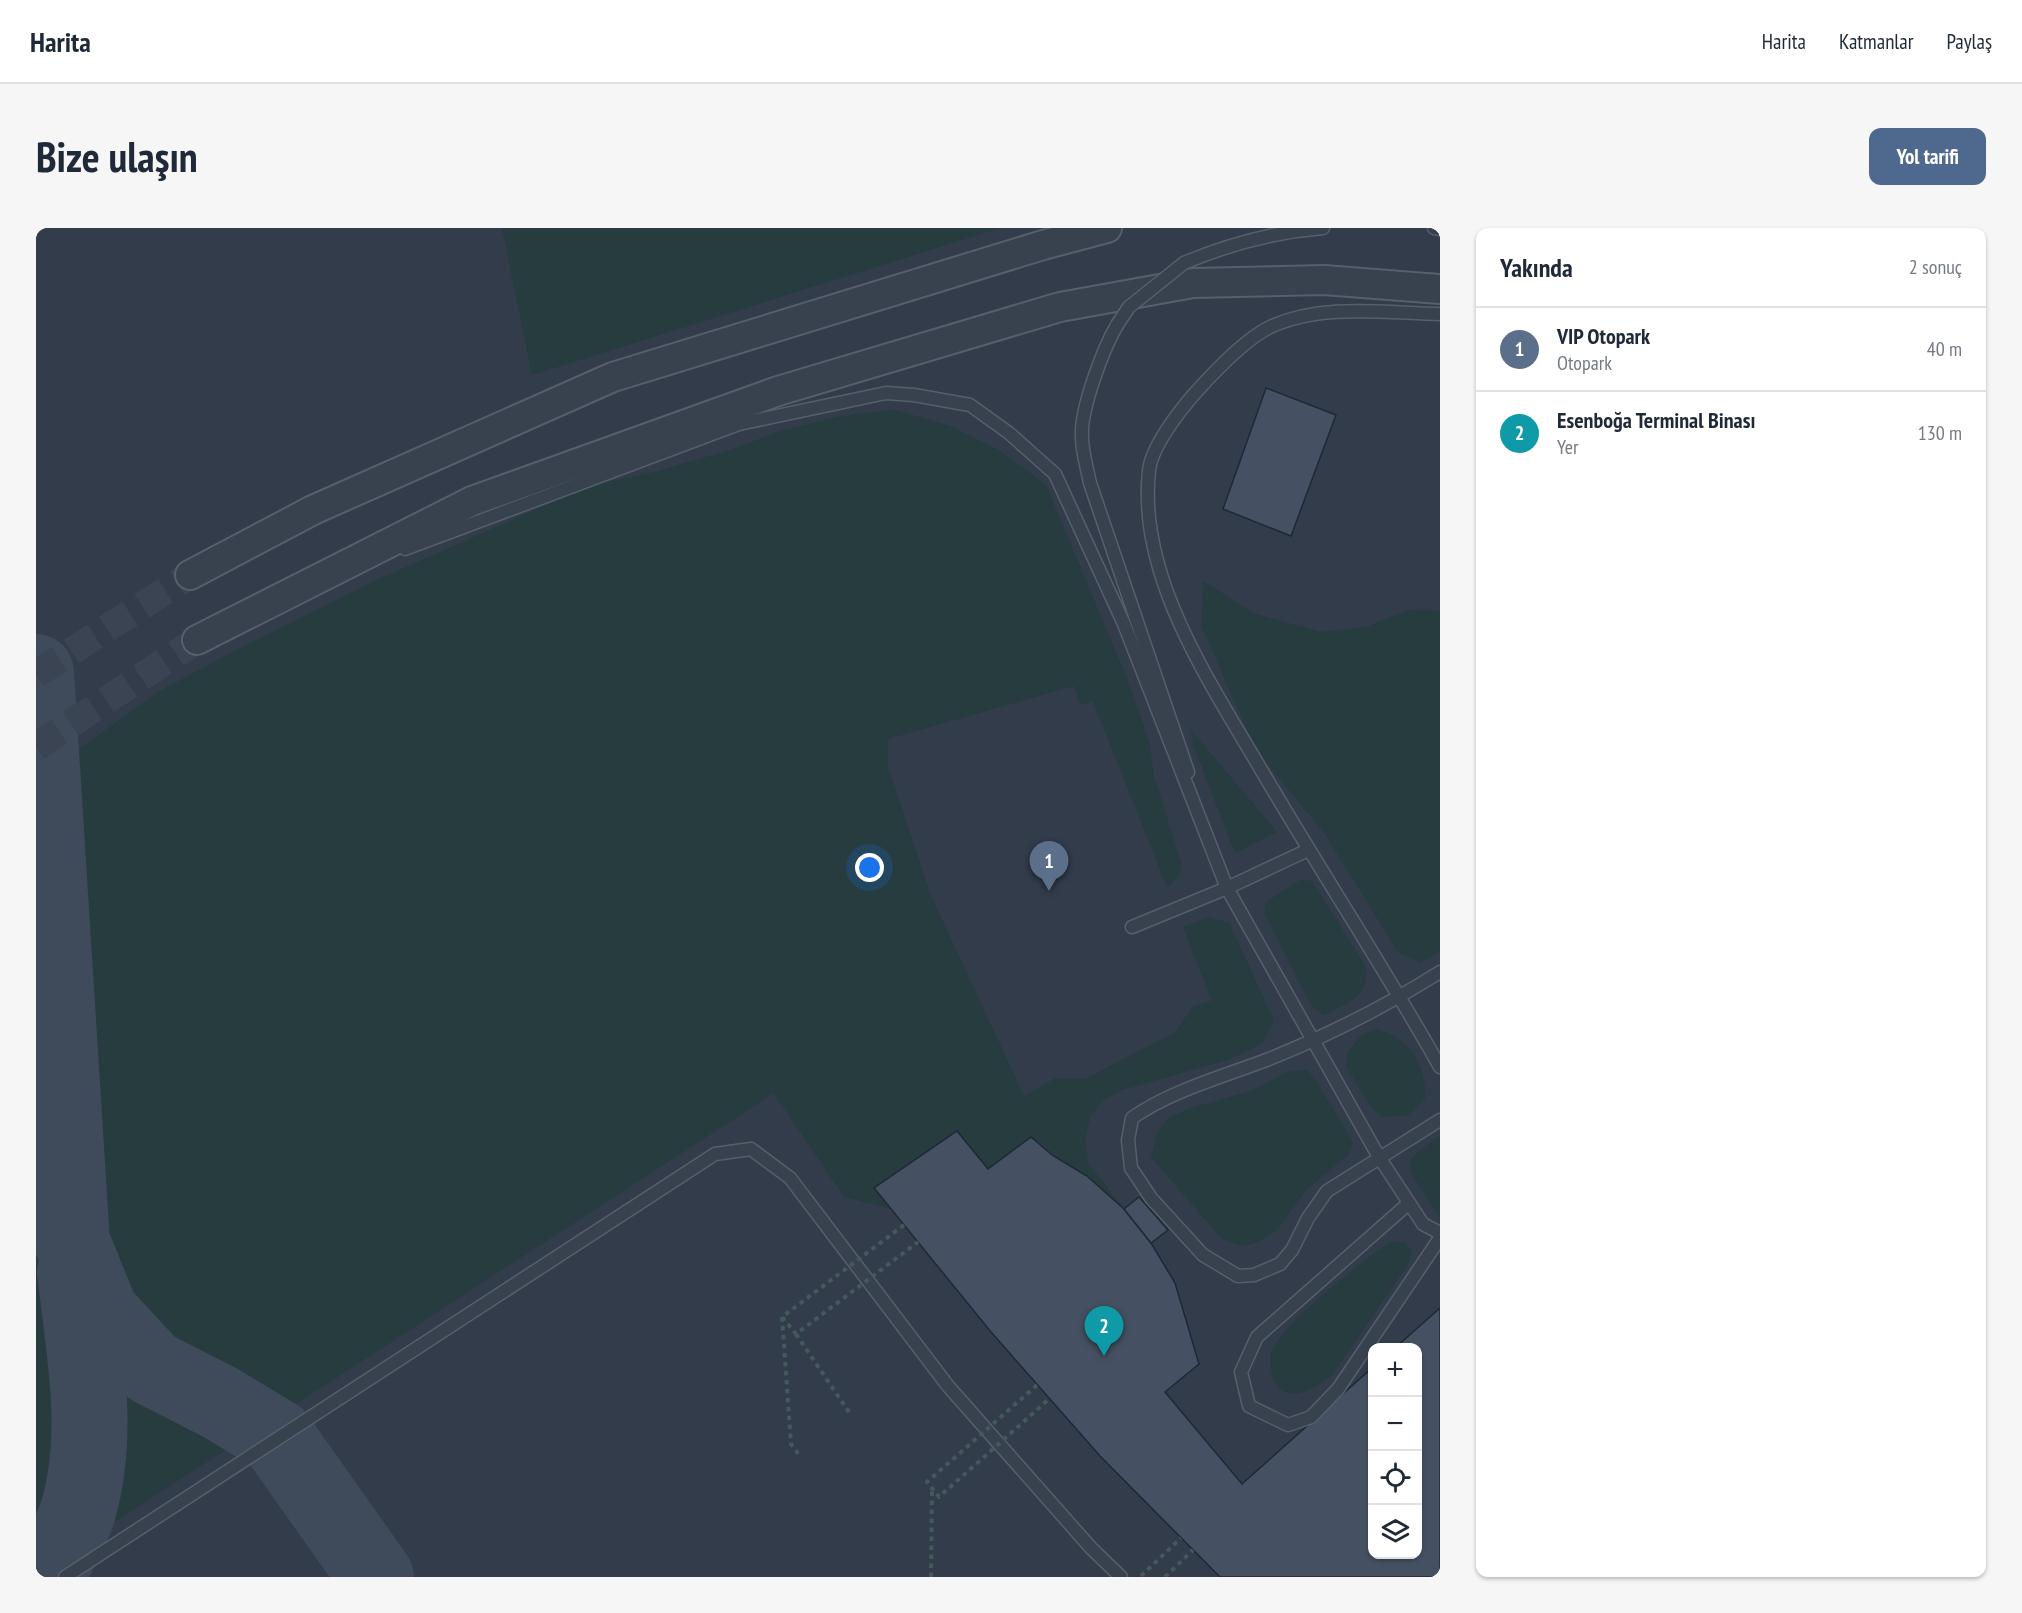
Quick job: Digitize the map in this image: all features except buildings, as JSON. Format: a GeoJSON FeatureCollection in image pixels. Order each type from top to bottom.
{"type":"FeatureCollection","features":[{"type":"Feature","properties":{"kind":"street"},"geometry":{"type":"LineString","coordinates":[[190,575],[313,510],[613,377],[1043,245],[1107,228]]}},
{"type":"Feature","properties":{"kind":"street"},"geometry":{"type":"LineString","coordinates":[[197,640],[472,501],[778,391],[1059,307],[1193,283],[1324,280],[1440,289]]}},
{"type":"Feature","properties":{"kind":"lane"},"geometry":{"type":"LineString","coordinates":[[1227,888],[1090,483],[1081,435],[1092,385],[1106,345],[1129,307],[1184,263],[1219,248],[1278,232],[1323,228]]}},
{"type":"Feature","properties":{"kind":"lane"},"geometry":{"type":"LineString","coordinates":[[1434,228],[1440,229]]}},
{"type":"Feature","properties":{"kind":"lane"},"geometry":{"type":"LineString","coordinates":[[1440,315],[1327,312],[1270,327],[1221,364],[1173,418],[1149,468],[1148,520],[1166,591],[1205,673],[1308,850],[1401,997],[1440,1067]]}},
{"type":"Feature","properties":{"kind":"lane"},"geometry":{"type":"LineString","coordinates":[[275,599],[739,424],[886,393],[914,395],[970,405],[1009,433],[1055,474],[1124,624],[1227,888],[1379,1157],[1423,1224],[1440,1233]]}},
{"type":"Feature","properties":{"kind":"lane"},"geometry":{"type":"LineString","coordinates":[[1132,927],[1227,888],[1308,850]]}},
{"type":"Feature","properties":{"kind":"lane"},"geometry":{"type":"LineString","coordinates":[[1440,972],[1401,997],[1312,1041],[1156,1101],[1132,1118],[1128,1140],[1131,1168],[1151,1198],[1203,1256],[1238,1276],[1254,1275],[1280,1263],[1292,1250],[1308,1218],[1327,1191],[1440,1120]]}},
{"type":"Feature","properties":{"kind":"lane"},"geometry":{"type":"LineString","coordinates":[[65,1577],[715,1154],[751,1149],[790,1178],[948,1386],[1091,1548],[1121,1577]]}},
{"type":"Feature","properties":{"kind":"lane"},"geometry":{"type":"LineString","coordinates":[[1409,1203],[1257,1337],[1241,1372],[1249,1406],[1288,1425],[1311,1417],[1338,1389],[1440,1238]]}},
{"type":"Feature","properties":{"kind":"path"},"geometry":{"type":"LineString","coordinates":[[782,1317],[904,1225]]}},
{"type":"Feature","properties":{"kind":"path"},"geometry":{"type":"LineString","coordinates":[[796,1334],[918,1242]]}},
{"type":"Feature","properties":{"kind":"path"},"geometry":{"type":"LineString","coordinates":[[782,1317],[851,1415]]}},
{"type":"Feature","properties":{"kind":"path"},"geometry":{"type":"LineString","coordinates":[[782,1317],[791,1444],[800,1456]]}},
{"type":"Feature","properties":{"kind":"path"},"geometry":{"type":"LineString","coordinates":[[1037,1385],[927,1482],[932,1489],[939,1497],[1049,1399]]}},
{"type":"Feature","properties":{"kind":"path"},"geometry":{"type":"LineString","coordinates":[[931,1577],[932,1489]]}},
{"type":"Feature","properties":{"kind":"path"},"geometry":{"type":"LineString","coordinates":[[1141,1577],[1181,1538]]}},
{"type":"Feature","properties":{"kind":"path"},"geometry":{"type":"LineString","coordinates":[[1165,1577],[1193,1550]]}},
{"type":"Feature","properties":{"kind":"shaded area"},"geometry":{"type":"Polygon","coordinates":[[[36,228],[1440,228],[1440,1577],[36,1577],[36,228]]]}},
{"type":"Feature","properties":{"kind":"green space"},"geometry":{"type":"Polygon","coordinates":[[[502,228],[1000,228],[532,375],[502,228]]]}},
{"type":"Feature","properties":{"kind":"green space"},"geometry":{"type":"Polygon","coordinates":[[[895,410],[950,426],[999,450],[1046,485],[1128,681],[1149,741],[1154,777],[1182,865],[1178,878],[1167,887],[1093,701],[1080,705],[1074,686],[888,739],[888,766],[931,896],[1024,1096],[1056,1078],[1085,1079],[1176,1032],[1193,1006],[1212,1001],[1183,927],[1209,917],[1229,923],[1274,1020],[1263,1043],[1231,1059],[1122,1090],[1103,1100],[1090,1117],[1085,1138],[1088,1163],[1124,1209],[1031,1137],[988,1169],[957,1131],[874,1188],[891,1209],[844,1197],[774,1093],[36,1573],[36,780],[158,692],[248,644],[377,580],[591,485],[651,473],[730,450],[781,431],[840,416],[895,410]]]}},
{"type":"Feature","properties":{"kind":"green space"},"geometry":{"type":"Polygon","coordinates":[[[1203,581],[1255,614],[1321,632],[1366,627],[1408,610],[1440,611],[1440,951],[1421,963],[1398,952],[1325,834],[1256,750],[1202,627],[1203,581]]]}},
{"type":"Feature","properties":{"kind":"green space"},"geometry":{"type":"Polygon","coordinates":[[[1191,730],[1277,832],[1235,853],[1194,747],[1191,730]]]}},
{"type":"Feature","properties":{"kind":"green space"},"geometry":{"type":"Polygon","coordinates":[[[1300,880],[1312,881],[1366,967],[1364,986],[1355,998],[1325,1015],[1313,1008],[1265,915],[1265,903],[1300,880]]]}},
{"type":"Feature","properties":{"kind":"green space"},"geometry":{"type":"Polygon","coordinates":[[[1376,1029],[1388,1033],[1407,1046],[1419,1064],[1423,1075],[1425,1099],[1408,1115],[1383,1117],[1373,1109],[1346,1067],[1348,1051],[1361,1036],[1376,1029]]]}},
{"type":"Feature","properties":{"kind":"green space"},"geometry":{"type":"Polygon","coordinates":[[[1307,1070],[1315,1079],[1353,1142],[1349,1154],[1306,1190],[1278,1229],[1258,1242],[1242,1246],[1222,1239],[1151,1157],[1157,1132],[1168,1118],[1191,1108],[1254,1090],[1289,1071],[1307,1070]]]}},
{"type":"Feature","properties":{"kind":"green space"},"geometry":{"type":"Polygon","coordinates":[[[1440,1136],[1440,1217],[1411,1173],[1410,1160],[1440,1136]]]}},
{"type":"Feature","properties":{"kind":"green space"},"geometry":{"type":"Polygon","coordinates":[[[1390,1242],[1405,1242],[1412,1252],[1407,1266],[1332,1375],[1317,1386],[1300,1393],[1284,1392],[1273,1377],[1270,1366],[1271,1354],[1278,1341],[1323,1294],[1390,1242]]]}},
{"type":"Feature","properties":{"kind":"taxiway"},"geometry":{"type":"LineString","coordinates":[[36,672],[72,1242],[101,1313],[152,1368],[219,1402],[277,1437],[376,1577]]}},
{"type":"Feature","properties":{"kind":"taxiway"},"geometry":{"type":"LineString","coordinates":[[46,1577],[68,1536],[78,1511],[85,1482],[88,1452],[90,1422],[86,1362],[75,1272]]}},
{"type":"Feature","properties":{"kind":"tunnel"},"geometry":{"type":"LineString","coordinates":[[36,674],[190,575]]}},
{"type":"Feature","properties":{"kind":"tunnel"},"geometry":{"type":"LineString","coordinates":[[36,747],[197,640]]}},
{"type":"Feature","properties":{"kind":"place","name":"VIP Otopark"},"geometry":{"type":"Point","coordinates":[1049,891]}},
{"type":"Feature","properties":{"kind":"place","name":"Esenboğa Terminal Binası"},"geometry":{"type":"Point","coordinates":[1104,1356]}}]}
